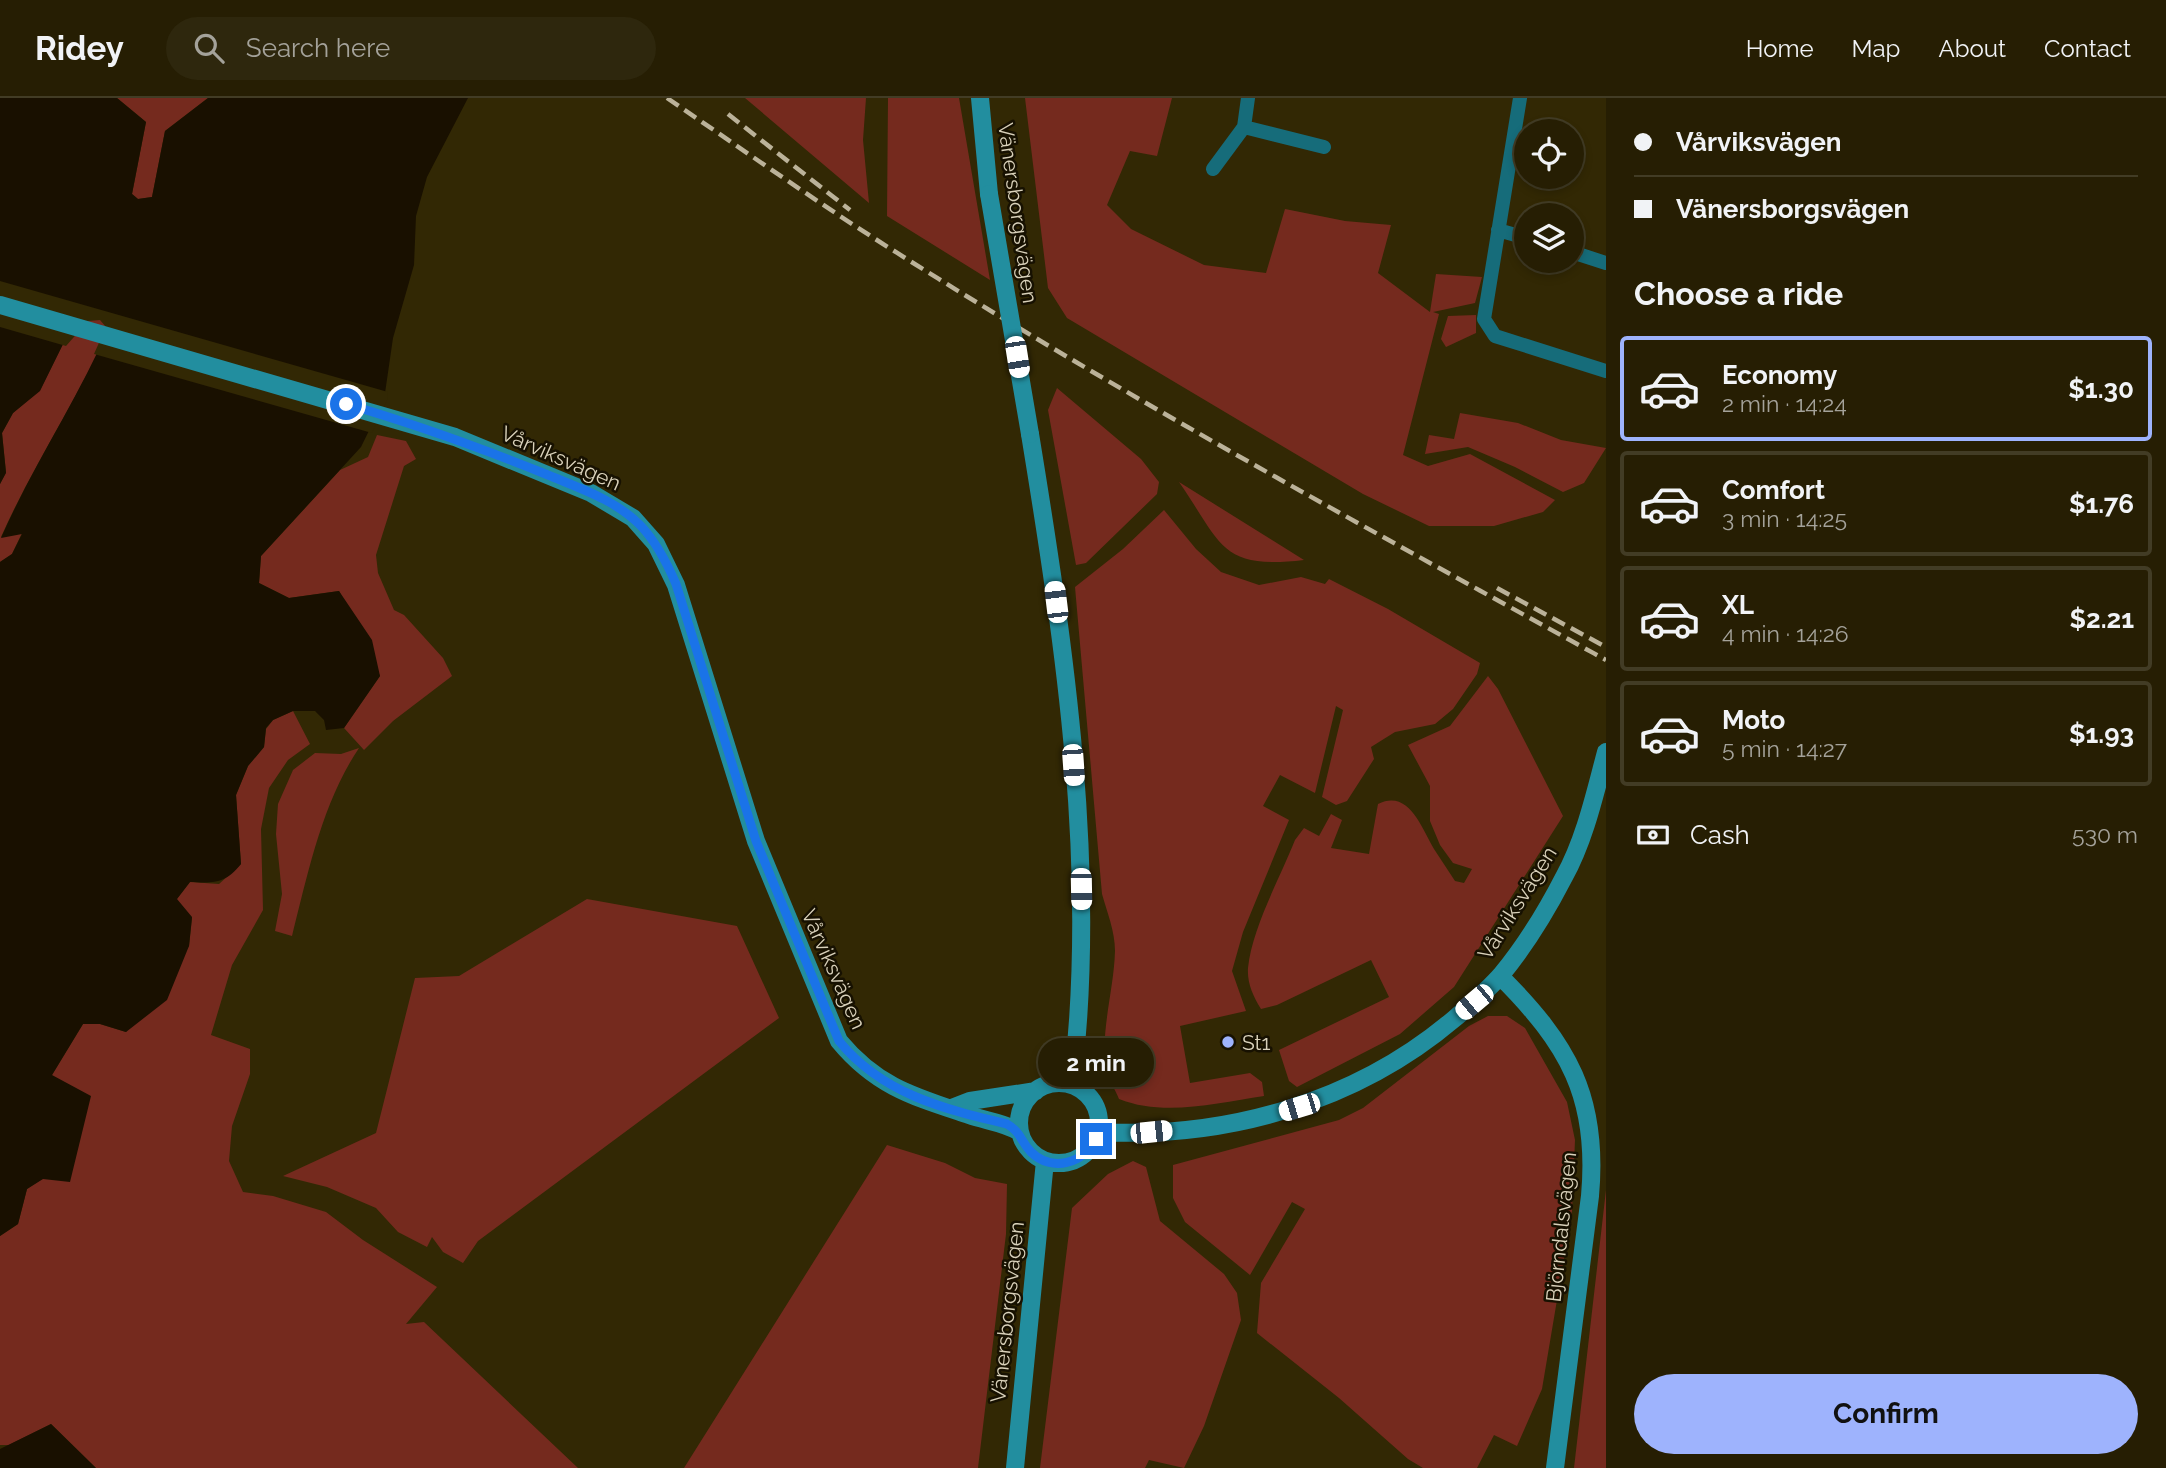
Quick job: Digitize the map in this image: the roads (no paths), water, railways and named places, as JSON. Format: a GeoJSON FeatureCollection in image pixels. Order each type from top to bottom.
{"type":"FeatureCollection","features":[{"type":"Feature","properties":{"kind":"street","name":"Vänersborgsvägen"},"geometry":{"type":"LineString","coordinates":[[980,98],[989,194],[1053,578],[1068,707],[1082,944],[1072,1085]]}},
{"type":"Feature","properties":{"kind":"street"},"geometry":{"type":"LineString","coordinates":[[1213,169],[1244,127],[1248,98]]}},
{"type":"Feature","properties":{"kind":"street"},"geometry":{"type":"LineString","coordinates":[[1520,98],[1485,309],[1488,330],[1495,336],[1606,371]]}},
{"type":"Feature","properties":{"kind":"street"},"geometry":{"type":"LineString","coordinates":[[1244,127],[1324,148]]}},
{"type":"Feature","properties":{"kind":"street"},"geometry":{"type":"LineString","coordinates":[[1498,230],[1514,235]]}},
{"type":"Feature","properties":{"kind":"street"},"geometry":{"type":"LineString","coordinates":[[1584,256],[1606,263]]}},
{"type":"Feature","properties":{"kind":"street","name":"Vårviksvägen"},"geometry":{"type":"LineString","coordinates":[[0,305],[455,437],[591,493],[633,518],[656,544],[673,576],[697,643],[767,872],[839,1041],[857,1063],[874,1077],[918,1100],[952,1108],[969,1116],[1007,1124],[1020,1132]]}},
{"type":"Feature","properties":{"kind":"street","name":"Vårviksvägen"},"geometry":{"type":"LineString","coordinates":[[1099,1132],[1151,1132],[1235,1122],[1319,1100],[1361,1081],[1420,1046],[1500,976],[1565,876],[1581,839],[1606,751]]}},
{"type":"Feature","properties":{"kind":"street","name":"Björndalsvägen"},"geometry":{"type":"LineString","coordinates":[[1500,976],[1531,1007],[1560,1047],[1576,1076],[1590,1124],[1593,1160],[1590,1196],[1555,1468]]}},
{"type":"Feature","properties":{"kind":"street"},"geometry":{"type":"LineString","coordinates":[[1053,1084],[1072,1085],[1085,1092],[1094,1104],[1099,1117],[1099,1132],[1093,1146],[1075,1160],[1060,1164],[1045,1161],[1028,1149],[1020,1132],[1021,1111],[1036,1091],[1053,1084]]}},
{"type":"Feature","properties":{"kind":"street","name":"Vårviksvägen"},"geometry":{"type":"LineString","coordinates":[[952,1108],[970,1101],[1036,1091]]}},
{"type":"Feature","properties":{"kind":"street","name":"Vänersborgsvägen"},"geometry":{"type":"LineString","coordinates":[[1015,1468],[1045,1161]]}},
{"type":"Feature","properties":{"kind":"railway"},"geometry":{"type":"LineString","coordinates":[[667,98],[863,231],[1067,357],[1245,460],[1606,660]]}},
{"type":"Feature","properties":{"kind":"railway"},"geometry":{"type":"LineString","coordinates":[[728,114],[850,210]]}},
{"type":"Feature","properties":{"kind":"railway"},"geometry":{"type":"LineString","coordinates":[[1497,588],[1606,647]]}},
{"type":"Feature","properties":{"kind":"place","name":"St1"},"geometry":{"type":"Point","coordinates":[1228,1042]}}]}
